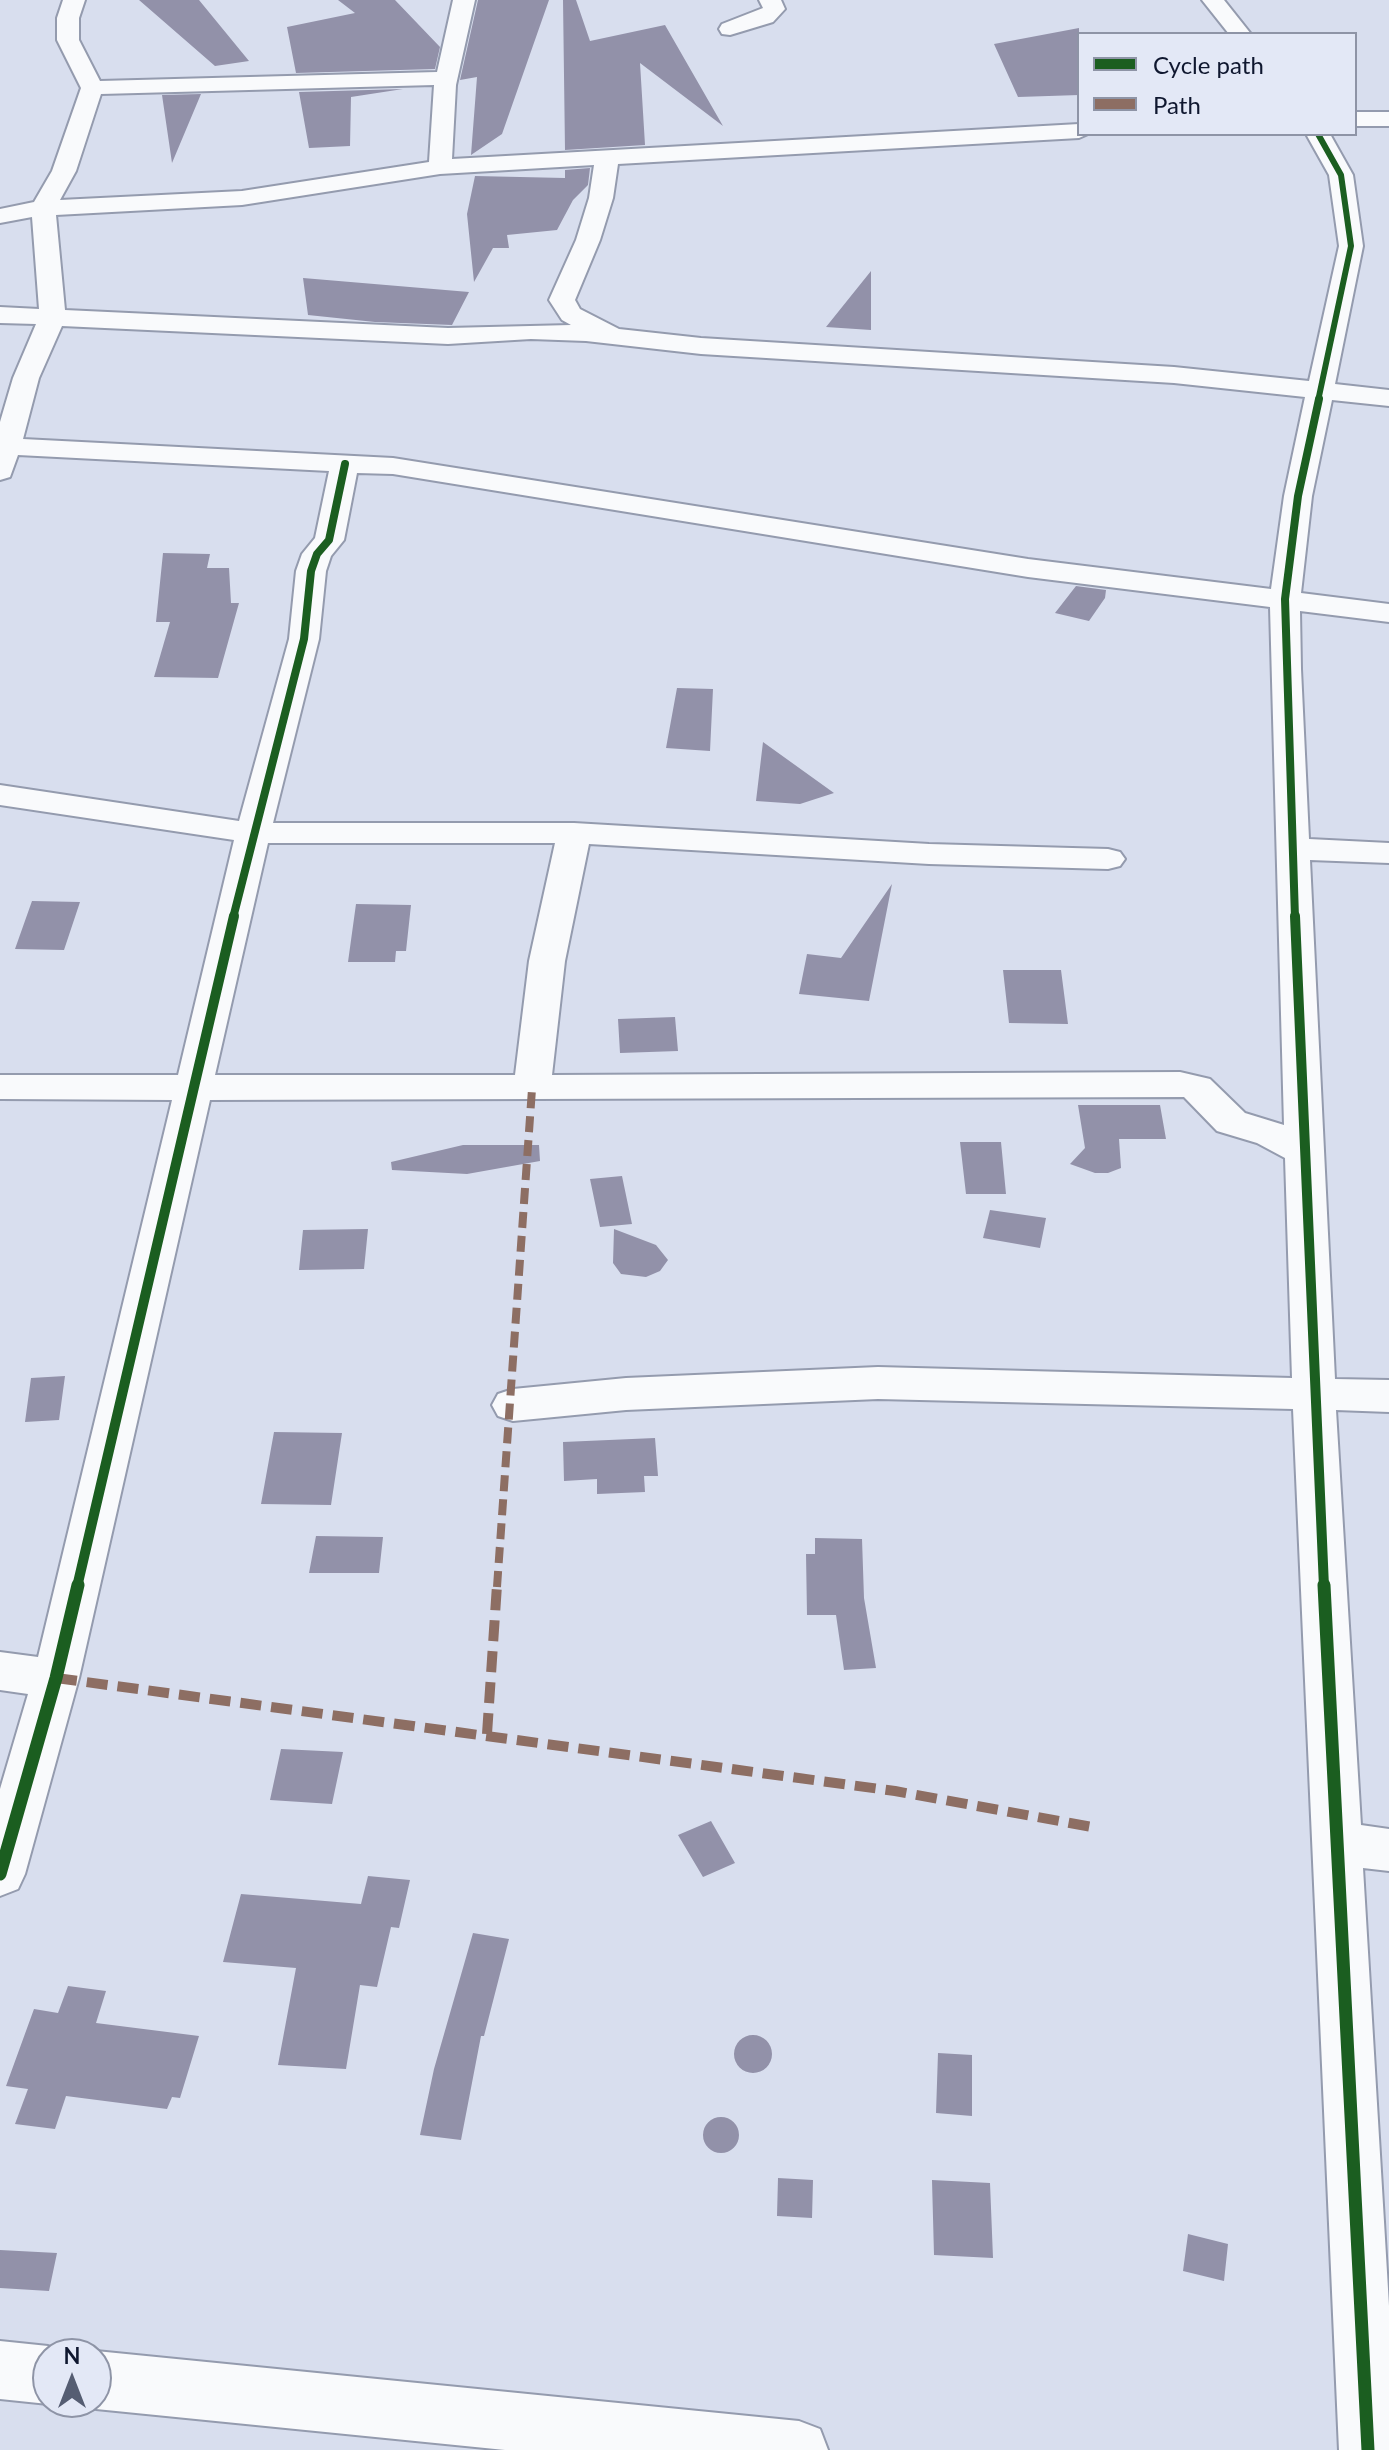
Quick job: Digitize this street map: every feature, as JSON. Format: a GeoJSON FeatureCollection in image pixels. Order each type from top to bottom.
{"type":"FeatureCollection","features":[{"type":"Feature","properties":{"kind":"street"},"geometry":{"type":"LineString","coordinates":[[74,0],[68,18],[68,40],[92,88],[64,171],[43,208],[53,316],[26,378],[3,454],[393,466],[1028,568],[1389,613]]}},
{"type":"Feature","properties":{"kind":"street"},"geometry":{"type":"LineString","coordinates":[[440,167],[447,78],[464,0]]}},
{"type":"Feature","properties":{"kind":"street"},"geometry":{"type":"LineString","coordinates":[[730,29],[765,17],[774,9],[770,0]]}},
{"type":"Feature","properties":{"kind":"street"},"geometry":{"type":"LineString","coordinates":[[1213,0],[1238,32]]}},
{"type":"Feature","properties":{"kind":"street"},"geometry":{"type":"LineString","coordinates":[[92,88],[447,78]]}},
{"type":"Feature","properties":{"kind":"street"},"geometry":{"type":"LineString","coordinates":[[1357,119],[1389,119]]}},
{"type":"Feature","properties":{"kind":"street"},"geometry":{"type":"LineString","coordinates":[[0,216],[43,208],[242,198],[440,167],[1077,131]]}},
{"type":"Feature","properties":{"kind":"street"},"geometry":{"type":"LineString","coordinates":[[1319,136],[1341,175],[1351,246],[1303,468],[1285,599],[1314,1392],[1368,2450]]}},
{"type":"Feature","properties":{"kind":"street"},"geometry":{"type":"LineString","coordinates":[[486,333],[503,319],[562,300],[588,240],[601,198],[607,158]]}},
{"type":"Feature","properties":{"kind":"street"},"geometry":{"type":"LineString","coordinates":[[562,300],[571,314],[589,326],[624,339]]}},
{"type":"Feature","properties":{"kind":"street"},"geometry":{"type":"LineString","coordinates":[[0,315],[448,336],[586,333],[624,339],[1174,375],[1321,388],[1389,398]]}},
{"type":"Feature","properties":{"kind":"street"},"geometry":{"type":"LineString","coordinates":[[0,1874],[56,1678],[253,833],[304,639],[311,571],[317,554],[329,540],[345,464]]}},
{"type":"Feature","properties":{"kind":"street"},"geometry":{"type":"LineString","coordinates":[[0,795],[253,833],[574,833],[929,854],[1108,859]]}},
{"type":"Feature","properties":{"kind":"street"},"geometry":{"type":"LineString","coordinates":[[532,1089],[547,961],[574,833]]}},
{"type":"Feature","properties":{"kind":"street"},"geometry":{"type":"LineString","coordinates":[[1292,849],[1389,853]]}},
{"type":"Feature","properties":{"kind":"street"},"geometry":{"type":"LineString","coordinates":[[0,1087],[532,1089],[1180,1084],[1197,1088],[1231,1122],[1271,1134],[1304,1152]]}},
{"type":"Feature","properties":{"kind":"street"},"geometry":{"type":"LineString","coordinates":[[513,1405],[626,1394],[878,1383],[1389,1396]]}},
{"type":"Feature","properties":{"kind":"street"},"geometry":{"type":"LineString","coordinates":[[0,1671],[56,1678]]}},
{"type":"Feature","properties":{"kind":"street"},"geometry":{"type":"LineString","coordinates":[[1337,1844],[1389,1850]]}},
{"type":"Feature","properties":{"kind":"street"},"geometry":{"type":"LineString","coordinates":[[0,2370],[32,2373]]}},
{"type":"Feature","properties":{"kind":"street"},"geometry":{"type":"LineString","coordinates":[[112,2382],[799,2450]]}},
{"type":"Feature","properties":{"kind":"building"},"geometry":{"type":"Polygon","coordinates":[[[139,0],[199,0],[249,61],[215,66],[139,0]]]}},
{"type":"Feature","properties":{"kind":"building"},"geometry":{"type":"Polygon","coordinates":[[[338,0],[395,0],[440,47],[435,69],[296,73],[287,27],[355,13],[338,0]]]}},
{"type":"Feature","properties":{"kind":"building"},"geometry":{"type":"Polygon","coordinates":[[[478,0],[549,0],[502,134],[471,155],[477,77],[460,80],[478,0]]]}},
{"type":"Feature","properties":{"kind":"building"},"geometry":{"type":"Polygon","coordinates":[[[563,0],[576,0],[590,41],[665,25],[723,126],[640,63],[645,145],[565,150],[563,0]]]}},
{"type":"Feature","properties":{"kind":"building"},"geometry":{"type":"Polygon","coordinates":[[[1079,28],[1077,95],[1018,97],[994,44],[1079,28]]]}},
{"type":"Feature","properties":{"kind":"building"},"geometry":{"type":"Polygon","coordinates":[[[403,89],[351,97],[350,146],[309,148],[299,92],[403,89]]]}},
{"type":"Feature","properties":{"kind":"building"},"geometry":{"type":"Polygon","coordinates":[[[201,94],[172,163],[162,95],[201,94]]]}},
{"type":"Feature","properties":{"kind":"building"},"geometry":{"type":"Polygon","coordinates":[[[590,168],[588,185],[573,200],[557,230],[507,235],[509,248],[493,248],[474,282],[467,214],[475,176],[565,178],[565,170],[590,168]]]}},
{"type":"Feature","properties":{"kind":"building"},"geometry":{"type":"Polygon","coordinates":[[[871,271],[871,330],[826,327],[871,271]]]}},
{"type":"Feature","properties":{"kind":"building"},"geometry":{"type":"Polygon","coordinates":[[[303,278],[469,292],[452,325],[375,322],[308,315],[303,278]]]}},
{"type":"Feature","properties":{"kind":"building"},"geometry":{"type":"Polygon","coordinates":[[[163,553],[210,554],[207,568],[229,568],[231,603],[239,603],[218,678],[154,677],[170,622],[156,622],[163,553]]]}},
{"type":"Feature","properties":{"kind":"building"},"geometry":{"type":"Polygon","coordinates":[[[1076,586],[1106,590],[1105,598],[1089,621],[1055,613],[1076,586]]]}},
{"type":"Feature","properties":{"kind":"building"},"geometry":{"type":"Polygon","coordinates":[[[677,688],[713,689],[710,751],[666,748],[677,688]]]}},
{"type":"Feature","properties":{"kind":"building"},"geometry":{"type":"Polygon","coordinates":[[[763,742],[834,793],[800,804],[756,801],[763,742]]]}},
{"type":"Feature","properties":{"kind":"building"},"geometry":{"type":"Polygon","coordinates":[[[892,884],[869,1001],[799,994],[807,954],[841,958],[892,884]]]}},
{"type":"Feature","properties":{"kind":"building"},"geometry":{"type":"Polygon","coordinates":[[[32,901],[80,902],[64,950],[15,949],[32,901]]]}},
{"type":"Feature","properties":{"kind":"building"},"geometry":{"type":"Polygon","coordinates":[[[356,904],[411,905],[406,951],[396,951],[395,962],[348,962],[356,904]]]}},
{"type":"Feature","properties":{"kind":"building"},"geometry":{"type":"Polygon","coordinates":[[[1003,970],[1061,970],[1068,1024],[1009,1023],[1003,970]]]}},
{"type":"Feature","properties":{"kind":"building"},"geometry":{"type":"Polygon","coordinates":[[[675,1017],[678,1051],[620,1053],[618,1019],[675,1017]]]}},
{"type":"Feature","properties":{"kind":"building"},"geometry":{"type":"Polygon","coordinates":[[[1078,1105],[1160,1105],[1166,1139],[1119,1139],[1121,1168],[1108,1173],[1095,1173],[1070,1164],[1085,1148],[1078,1105]]]}},
{"type":"Feature","properties":{"kind":"building"},"geometry":{"type":"Polygon","coordinates":[[[960,1142],[1001,1142],[1006,1194],[966,1194],[960,1142]]]}},
{"type":"Feature","properties":{"kind":"building"},"geometry":{"type":"Polygon","coordinates":[[[463,1145],[539,1145],[540,1161],[467,1174],[392,1170],[391,1162],[463,1145]]]}},
{"type":"Feature","properties":{"kind":"building"},"geometry":{"type":"Polygon","coordinates":[[[622,1176],[632,1224],[600,1227],[590,1179],[622,1176]]]}},
{"type":"Feature","properties":{"kind":"building"},"geometry":{"type":"Polygon","coordinates":[[[990,1210],[1046,1218],[1040,1248],[983,1238],[990,1210]]]}},
{"type":"Feature","properties":{"kind":"building"},"geometry":{"type":"Polygon","coordinates":[[[368,1229],[364,1269],[299,1270],[303,1230],[368,1229]]]}},
{"type":"Feature","properties":{"kind":"building"},"geometry":{"type":"Polygon","coordinates":[[[614,1229],[656,1245],[668,1260],[660,1271],[646,1277],[621,1274],[613,1263],[614,1229]]]}},
{"type":"Feature","properties":{"kind":"building"},"geometry":{"type":"Polygon","coordinates":[[[65,1376],[59,1420],[25,1422],[31,1378],[65,1376]]]}},
{"type":"Feature","properties":{"kind":"building"},"geometry":{"type":"Polygon","coordinates":[[[274,1432],[342,1433],[331,1505],[261,1504],[274,1432]]]}},
{"type":"Feature","properties":{"kind":"building"},"geometry":{"type":"Polygon","coordinates":[[[655,1438],[658,1476],[644,1476],[645,1492],[597,1494],[597,1479],[564,1481],[563,1442],[655,1438]]]}},
{"type":"Feature","properties":{"kind":"building"},"geometry":{"type":"Polygon","coordinates":[[[316,1536],[383,1537],[379,1573],[309,1573],[316,1536]]]}},
{"type":"Feature","properties":{"kind":"building"},"geometry":{"type":"Polygon","coordinates":[[[815,1538],[862,1539],[864,1598],[876,1668],[844,1670],[836,1615],[807,1615],[806,1554],[815,1554],[815,1538]]]}},
{"type":"Feature","properties":{"kind":"building"},"geometry":{"type":"Polygon","coordinates":[[[281,1749],[343,1752],[332,1804],[270,1800],[281,1749]]]}},
{"type":"Feature","properties":{"kind":"building"},"geometry":{"type":"Polygon","coordinates":[[[711,1821],[735,1863],[703,1877],[678,1835],[711,1821]]]}},
{"type":"Feature","properties":{"kind":"building"},"geometry":{"type":"Polygon","coordinates":[[[368,1876],[410,1880],[399,1928],[391,1927],[377,1987],[360,1985],[346,2069],[278,2065],[296,1968],[223,1962],[241,1894],[361,1904],[368,1876]]]}},
{"type":"Feature","properties":{"kind":"building"},"geometry":{"type":"Polygon","coordinates":[[[473,1933],[509,1939],[484,2036],[481,2036],[461,2140],[420,2135],[434,2069],[473,1933]]]}},
{"type":"Feature","properties":{"kind":"building"},"geometry":{"type":"Polygon","coordinates":[[[68,1986],[106,1991],[96,2023],[199,2036],[180,2098],[172,2097],[167,2109],[66,2096],[55,2129],[15,2124],[28,2089],[6,2086],[34,2009],[58,2013],[68,1986]]]}},
{"type":"Feature","properties":{"kind":"building"},"geometry":{"type":"Polygon","coordinates":[[[753,2035],[766,2041],[772,2054],[766,2067],[753,2073],[740,2067],[734,2054],[740,2041],[753,2035]]]}},
{"type":"Feature","properties":{"kind":"building"},"geometry":{"type":"Polygon","coordinates":[[[938,2053],[972,2055],[972,2116],[936,2113],[938,2053]]]}},
{"type":"Feature","properties":{"kind":"building"},"geometry":{"type":"Polygon","coordinates":[[[721,2117],[734,2122],[739,2135],[734,2148],[721,2153],[708,2148],[703,2135],[708,2122],[721,2117]]]}},
{"type":"Feature","properties":{"kind":"building"},"geometry":{"type":"Polygon","coordinates":[[[778,2178],[813,2180],[812,2218],[777,2216],[778,2178]]]}},
{"type":"Feature","properties":{"kind":"building"},"geometry":{"type":"Polygon","coordinates":[[[932,2180],[990,2183],[993,2258],[934,2255],[932,2180]]]}},
{"type":"Feature","properties":{"kind":"building"},"geometry":{"type":"Polygon","coordinates":[[[1188,2234],[1228,2244],[1224,2281],[1183,2271],[1188,2234]]]}},
{"type":"Feature","properties":{"kind":"building"},"geometry":{"type":"Polygon","coordinates":[[[0,2250],[57,2253],[49,2291],[0,2288],[0,2250]]]}},
{"type":"Feature","properties":{"kind":"marked path"},"geometry":{"type":"LineString","coordinates":[[487,1734],[532,1089]]}},
{"type":"Feature","properties":{"kind":"marked path"},"geometry":{"type":"LineString","coordinates":[[56,1678],[895,1791],[1092,1827]]}},
{"type":"Feature","properties":{"kind":"cycle path"},"geometry":{"type":"LineString","coordinates":[[1319,136],[1341,175],[1351,246],[1298,496],[1285,599],[1285,669],[1314,1392],[1368,2450]]}},
{"type":"Feature","properties":{"kind":"cycle path"},"geometry":{"type":"LineString","coordinates":[[0,1874],[56,1678],[253,833],[304,639],[311,571],[317,554],[329,540],[345,464]]}}]}
